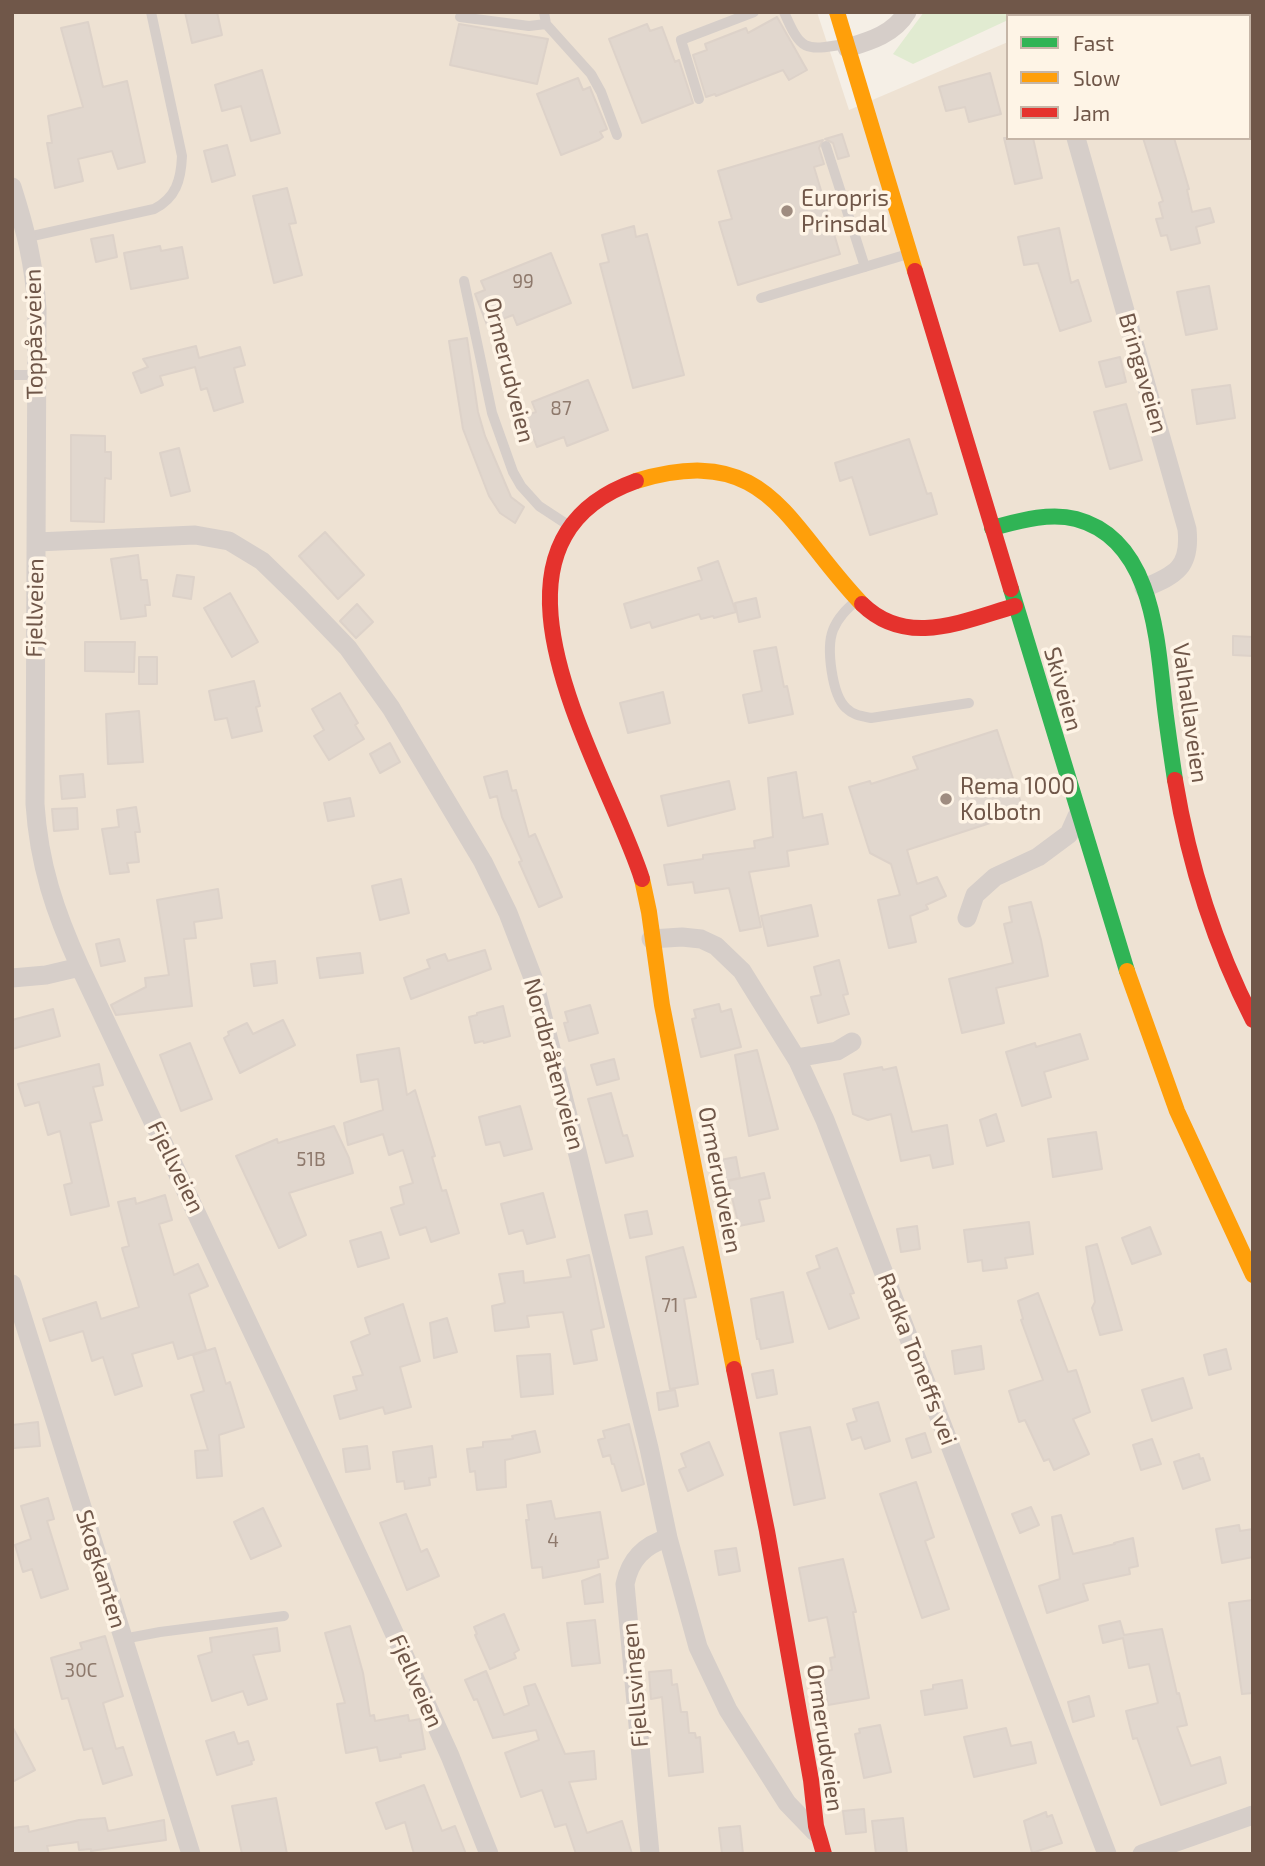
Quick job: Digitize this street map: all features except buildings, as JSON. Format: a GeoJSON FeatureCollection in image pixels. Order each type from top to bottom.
{"type":"FeatureCollection","features":[{"type":"Feature","properties":{"kind":"street","name":"Skiveien"},"geometry":{"type":"LineString","coordinates":[[837,12],[1077,816],[1149,1040],[1203,1171],[1253,1275]]}},
{"type":"Feature","properties":{"kind":"street"},"geometry":{"type":"LineString","coordinates":[[846,46],[882,36],[899,24],[907,12]]}},
{"type":"Feature","properties":{"kind":"street","name":"Bringaveien"},"geometry":{"type":"LineString","coordinates":[[1077,140],[1187,529],[1187,553],[1184,563],[1168,578],[1144,588]]}},
{"type":"Feature","properties":{"kind":"street","name":"Toppåsveien"},"geometry":{"type":"LineString","coordinates":[[12,187],[28,237],[34,269],[37,309],[36,442]]}},
{"type":"Feature","properties":{"kind":"street","name":"Fjellveien"},"geometry":{"type":"LineString","coordinates":[[36,442],[36,821],[47,887],[80,967],[375,1590],[450,1756],[489,1854]]}},
{"type":"Feature","properties":{"kind":"street","name":"Ormerudveien"},"geometry":{"type":"LineString","coordinates":[[824,1854],[815,1832],[814,1794],[775,1570],[708,1240],[651,939],[648,901],[641,874],[579,722],[563,671],[553,631],[549,602],[550,577],[558,551],[571,527],[583,512],[598,500],[635,481],[695,469],[711,469],[733,474],[762,487],[780,504],[857,600],[894,625],[917,628],[948,624],[1015,606]]}},
{"type":"Feature","properties":{"kind":"street","name":"Valhallaveien"},"geometry":{"type":"LineString","coordinates":[[992,528],[1049,515],[1062,515],[1101,529],[1131,560],[1144,588],[1155,631],[1177,789],[1193,869],[1219,945],[1253,1020]]}},
{"type":"Feature","properties":{"kind":"street","name":"Nordbråtenveien"},"geometry":{"type":"LineString","coordinates":[[37,542],[195,535],[229,541],[262,561],[299,597],[348,649],[391,708],[483,862],[508,913],[533,978],[578,1151],[668,1538],[698,1647],[728,1710],[787,1803],[815,1832]]}},
{"type":"Feature","properties":{"kind":"street"},"geometry":{"type":"LineString","coordinates":[[967,918],[975,895],[995,877],[1038,857],[1069,834],[1077,816]]}},
{"type":"Feature","properties":{"kind":"street","name":"Radka Toneffs vei"},"geometry":{"type":"LineString","coordinates":[[651,939],[701,939],[716,946],[741,971],[796,1058],[830,1132],[1107,1854]]}},
{"type":"Feature","properties":{"kind":"street"},"geometry":{"type":"LineString","coordinates":[[12,978],[46,975],[80,967]]}},
{"type":"Feature","properties":{"kind":"street"},"geometry":{"type":"LineString","coordinates":[[796,1058],[837,1051],[852,1042]]}},
{"type":"Feature","properties":{"kind":"street","name":"Skogkanten"},"geometry":{"type":"LineString","coordinates":[[12,1284],[191,1854]]}},
{"type":"Feature","properties":{"kind":"street","name":"Fjellsvingen"},"geometry":{"type":"LineString","coordinates":[[650,1854],[625,1584],[628,1568],[641,1551],[654,1542],[668,1538]]}},
{"type":"Feature","properties":{"kind":"street"},"geometry":{"type":"LineString","coordinates":[[1142,1854],[1253,1815]]}},
{"type":"Feature","properties":{"kind":"lane"},"geometry":{"type":"LineString","coordinates":[[28,237],[154,209],[164,204],[172,195],[181,170],[181,156],[151,12]]}},
{"type":"Feature","properties":{"kind":"lane"},"geometry":{"type":"LineString","coordinates":[[544,12],[546,24],[591,74],[601,92],[617,135]]}},
{"type":"Feature","properties":{"kind":"lane"},"geometry":{"type":"LineString","coordinates":[[699,99],[681,40],[754,12]]}},
{"type":"Feature","properties":{"kind":"lane"},"geometry":{"type":"LineString","coordinates":[[784,12],[794,34],[805,46],[816,49],[846,46]]}},
{"type":"Feature","properties":{"kind":"lane"},"geometry":{"type":"LineString","coordinates":[[460,17],[529,26],[546,24]]}},
{"type":"Feature","properties":{"kind":"lane"},"geometry":{"type":"LineString","coordinates":[[826,146],[865,267]]}},
{"type":"Feature","properties":{"kind":"lane"},"geometry":{"type":"LineString","coordinates":[[761,298],[910,254]]}},
{"type":"Feature","properties":{"kind":"lane","name":"Ormerudveien"},"geometry":{"type":"LineString","coordinates":[[464,281],[492,413],[513,472],[521,486],[539,506],[571,527]]}},
{"type":"Feature","properties":{"kind":"lane"},"geometry":{"type":"LineString","coordinates":[[12,375],[35,375]]}},
{"type":"Feature","properties":{"kind":"lane"},"geometry":{"type":"LineString","coordinates":[[857,600],[841,616],[832,632],[828,652],[843,707],[855,715],[871,718],[969,703]]}},
{"type":"Feature","properties":{"kind":"lane"},"geometry":{"type":"LineString","coordinates":[[123,1639],[284,1616]]}},
{"type":"Feature","properties":{"kind":"shaded area"},"geometry":{"type":"Polygon","coordinates":[[[12,12],[817,12],[849,110],[1006,43],[1006,140],[1251,140],[1251,14],[1071,14],[1253,12],[1253,1854],[12,1854],[12,12]]]}},
{"type":"Feature","properties":{"kind":"green space"},"geometry":{"type":"Polygon","coordinates":[[[924,12],[1024,12],[1006,14],[1006,21],[913,64],[893,54],[924,12]]]}},
{"type":"Feature","properties":{"kind":"traffic: fast"},"geometry":{"type":"LineString","coordinates":[[992,528],[1034,518],[1066,517],[1101,530],[1121,547],[1135,568],[1146,593],[1153,620],[1175,780]]}},
{"type":"Feature","properties":{"kind":"traffic: fast"},"geometry":{"type":"LineString","coordinates":[[1011,589],[1127,971]]}},
{"type":"Feature","properties":{"kind":"traffic: slow"},"geometry":{"type":"LineString","coordinates":[[837,12],[915,271]]}},
{"type":"Feature","properties":{"kind":"traffic: slow"},"geometry":{"type":"LineString","coordinates":[[636,481],[681,472],[717,472],[746,481],[770,498],[792,519],[862,604]]}},
{"type":"Feature","properties":{"kind":"traffic: slow"},"geometry":{"type":"LineString","coordinates":[[642,879],[662,1005],[734,1369]]}},
{"type":"Feature","properties":{"kind":"traffic: slow"},"geometry":{"type":"LineString","coordinates":[[1127,971],[1177,1111],[1253,1275]]}},
{"type":"Feature","properties":{"kind":"traffic: jam"},"geometry":{"type":"LineString","coordinates":[[915,271],[1011,589]]}},
{"type":"Feature","properties":{"kind":"traffic: jam"},"geometry":{"type":"LineString","coordinates":[[636,481],[583,512],[556,555],[550,606],[559,662],[578,721],[642,879]]}},
{"type":"Feature","properties":{"kind":"traffic: jam"},"geometry":{"type":"LineString","coordinates":[[862,604],[879,617],[898,625],[916,628],[956,624],[1015,606]]}},
{"type":"Feature","properties":{"kind":"traffic: jam"},"geometry":{"type":"LineString","coordinates":[[1175,780],[1205,903],[1226,962],[1253,1020]]}},
{"type":"Feature","properties":{"kind":"traffic: jam"},"geometry":{"type":"LineString","coordinates":[[734,1369],[767,1531],[811,1780],[816,1826],[824,1854]]}},
{"type":"Feature","properties":{"kind":"place","name":"Europris Prinsdal"},"geometry":{"type":"Point","coordinates":[787,211]}},
{"type":"Feature","properties":{"kind":"place","name":"Rema 1000 Kolbotn"},"geometry":{"type":"Point","coordinates":[946,799]}}]}
